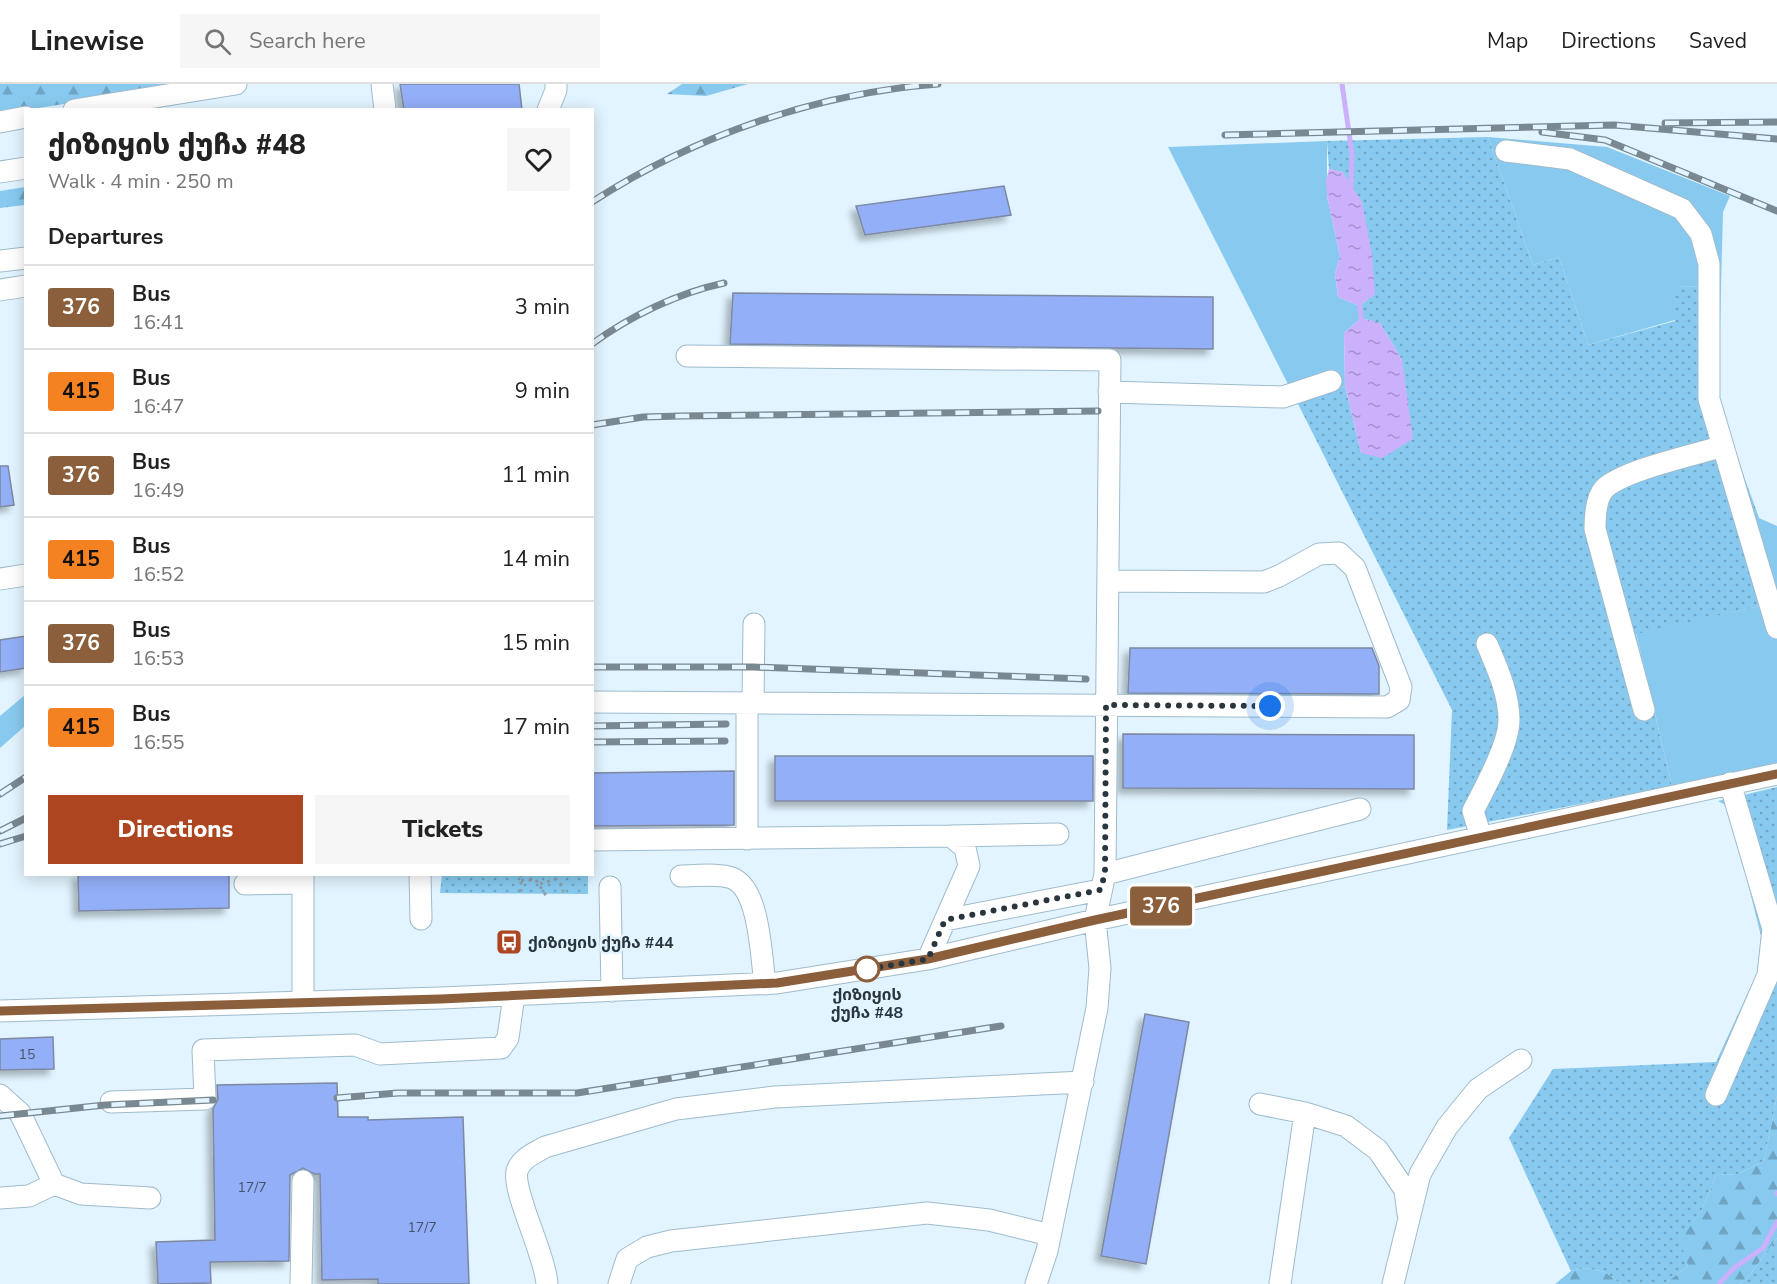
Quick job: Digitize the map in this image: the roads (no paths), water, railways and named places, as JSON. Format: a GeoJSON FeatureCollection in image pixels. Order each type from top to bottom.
{"type":"FeatureCollection","features":[{"type":"Feature","properties":{"kind":"street"},"geometry":{"type":"LineString","coordinates":[[86,108],[236,84]]}},
{"type":"Feature","properties":{"kind":"street"},"geometry":{"type":"LineString","coordinates":[[382,84],[385,108]]}},
{"type":"Feature","properties":{"kind":"street"},"geometry":{"type":"LineString","coordinates":[[549,108],[556,84]]}},
{"type":"Feature","properties":{"kind":"street"},"geometry":{"type":"LineString","coordinates":[[0,122],[24,117]]}},
{"type":"Feature","properties":{"kind":"street"},"geometry":{"type":"LineString","coordinates":[[1506,150],[1570,159],[1682,209],[1701,234],[1709,264],[1709,399],[1777,628]]}},
{"type":"Feature","properties":{"kind":"street"},"geometry":{"type":"LineString","coordinates":[[0,172],[24,168]]}},
{"type":"Feature","properties":{"kind":"street"},"geometry":{"type":"LineString","coordinates":[[0,186],[24,183]]}},
{"type":"Feature","properties":{"kind":"street"},"geometry":{"type":"LineString","coordinates":[[0,261],[24,258]]}},
{"type":"Feature","properties":{"kind":"street"},"geometry":{"type":"LineString","coordinates":[[0,290],[24,286]]}},
{"type":"Feature","properties":{"kind":"street"},"geometry":{"type":"LineString","coordinates":[[687,356],[1110,360],[1102,882],[1095,920],[1100,968],[1097,1008],[1050,1235],[1036,1284]]}},
{"type":"Feature","properties":{"kind":"street"},"geometry":{"type":"LineString","coordinates":[[1109,392],[1283,397],[1331,381]]}},
{"type":"Feature","properties":{"kind":"street"},"geometry":{"type":"LineString","coordinates":[[1644,710],[1595,529],[1595,515],[1602,490],[1618,479],[1723,446]]}},
{"type":"Feature","properties":{"kind":"street"},"geometry":{"type":"LineString","coordinates":[[594,702],[1387,706],[1399,700],[1401,687],[1355,567],[1339,553],[1319,554],[1280,576],[1264,582],[1108,582]]}},
{"type":"Feature","properties":{"kind":"street"},"geometry":{"type":"LineString","coordinates":[[0,579],[24,575]]}},
{"type":"Feature","properties":{"kind":"street"},"geometry":{"type":"LineString","coordinates":[[747,839],[754,624]]}},
{"type":"Feature","properties":{"kind":"street"},"geometry":{"type":"LineString","coordinates":[[1481,837],[1473,812],[1498,760],[1509,722],[1505,688],[1487,644]]}},
{"type":"Feature","properties":{"kind":"street"},"geometry":{"type":"LineString","coordinates":[[0,1011],[514,995],[765,984],[928,959],[1095,920],[1777,774]]}},
{"type":"Feature","properties":{"kind":"street"},"geometry":{"type":"LineString","coordinates":[[1716,1095],[1768,975],[1773,929],[1730,783]]}},
{"type":"Feature","properties":{"kind":"street"},"geometry":{"type":"LineString","coordinates":[[945,920],[1102,882],[1360,809]]}},
{"type":"Feature","properties":{"kind":"street"},"geometry":{"type":"LineString","coordinates":[[594,840],[1058,834]]}},
{"type":"Feature","properties":{"kind":"street"},"geometry":{"type":"LineString","coordinates":[[928,959],[969,866],[965,848],[951,836]]}},
{"type":"Feature","properties":{"kind":"street"},"geometry":{"type":"LineString","coordinates":[[420,876],[421,919]]}},
{"type":"Feature","properties":{"kind":"street"},"geometry":{"type":"LineString","coordinates":[[681,876],[731,877],[746,887],[755,912],[765,984]]}},
{"type":"Feature","properties":{"kind":"street"},"geometry":{"type":"LineString","coordinates":[[245,884],[303,879],[303,1002]]}},
{"type":"Feature","properties":{"kind":"street"},"geometry":{"type":"LineString","coordinates":[[610,886],[612,991]]}},
{"type":"Feature","properties":{"kind":"street"},"geometry":{"type":"LineString","coordinates":[[111,1102],[205,1099],[203,1050],[356,1045],[380,1054],[501,1048],[508,1038],[514,995]]}},
{"type":"Feature","properties":{"kind":"street"},"geometry":{"type":"LineString","coordinates":[[1393,1284],[1420,1174],[1447,1127],[1478,1089],[1521,1060]]}},
{"type":"Feature","properties":{"kind":"street"},"geometry":{"type":"LineString","coordinates":[[547,1284],[546,1268],[519,1193],[518,1171],[526,1158],[545,1147],[676,1109],[775,1097],[1083,1082]]}},
{"type":"Feature","properties":{"kind":"street"},"geometry":{"type":"LineString","coordinates":[[0,1095],[21,1113],[54,1184],[81,1194],[150,1198]]}},
{"type":"Feature","properties":{"kind":"street"},"geometry":{"type":"LineString","coordinates":[[1260,1104],[1305,1113],[1346,1126],[1378,1150],[1405,1190],[1408,1221]]}},
{"type":"Feature","properties":{"kind":"street"},"geometry":{"type":"LineString","coordinates":[[1280,1284],[1305,1113]]}},
{"type":"Feature","properties":{"kind":"street"},"geometry":{"type":"LineString","coordinates":[[301,1284],[303,1181]]}},
{"type":"Feature","properties":{"kind":"street"},"geometry":{"type":"LineString","coordinates":[[0,1198],[29,1196],[54,1184]]}},
{"type":"Feature","properties":{"kind":"street"},"geometry":{"type":"LineString","coordinates":[[619,1284],[627,1260],[647,1247],[694,1239],[927,1213],[989,1220],[1050,1235]]}},
{"type":"Feature","properties":{"kind":"water"},"geometry":{"type":"Polygon","coordinates":[[[1329,169],[1343,172],[1362,202],[1372,254],[1375,294],[1359,306],[1338,297],[1335,274],[1340,256],[1327,196],[1326,181],[1329,169]]]}},
{"type":"Feature","properties":{"kind":"water"},"geometry":{"type":"Polygon","coordinates":[[[1361,318],[1380,323],[1402,360],[1413,439],[1382,458],[1361,453],[1345,386],[1344,333],[1361,318]]]}},
{"type":"Feature","properties":{"kind":"waterway"},"geometry":{"type":"LineString","coordinates":[[1342,84],[1352,154],[1351,190]]}},
{"type":"Feature","properties":{"kind":"waterway"},"geometry":{"type":"LineString","coordinates":[[1359,300],[1361,318]]}},
{"type":"Feature","properties":{"kind":"waterway"},"geometry":{"type":"LineString","coordinates":[[1719,1284],[1734,1268],[1763,1248],[1777,1222]]}},
{"type":"Feature","properties":{"kind":"railway"},"geometry":{"type":"LineString","coordinates":[[594,201],[672,157],[758,122],[847,97],[938,84]]}},
{"type":"Feature","properties":{"kind":"railway"},"geometry":{"type":"LineString","coordinates":[[1665,123],[1777,122]]}},
{"type":"Feature","properties":{"kind":"railway"},"geometry":{"type":"LineString","coordinates":[[1225,135],[1614,125],[1777,139]]}},
{"type":"Feature","properties":{"kind":"railway"},"geometry":{"type":"LineString","coordinates":[[1542,132],[1605,140],[1777,211]]}},
{"type":"Feature","properties":{"kind":"railway"},"geometry":{"type":"LineString","coordinates":[[594,343],[638,315],[672,299],[724,283]]}},
{"type":"Feature","properties":{"kind":"railway"},"geometry":{"type":"LineString","coordinates":[[594,425],[643,417],[1098,411]]}},
{"type":"Feature","properties":{"kind":"railway"},"geometry":{"type":"LineString","coordinates":[[594,667],[753,667],[1086,679]]}},
{"type":"Feature","properties":{"kind":"railway"},"geometry":{"type":"LineString","coordinates":[[594,726],[726,724]]}},
{"type":"Feature","properties":{"kind":"railway"},"geometry":{"type":"LineString","coordinates":[[594,742],[725,741]]}},
{"type":"Feature","properties":{"kind":"railway"},"geometry":{"type":"LineString","coordinates":[[0,794],[24,778]]}},
{"type":"Feature","properties":{"kind":"railway"},"geometry":{"type":"LineString","coordinates":[[0,831],[24,819]]}},
{"type":"Feature","properties":{"kind":"railway"},"geometry":{"type":"LineString","coordinates":[[0,844],[24,837]]}},
{"type":"Feature","properties":{"kind":"railway"},"geometry":{"type":"LineString","coordinates":[[337,1098],[398,1093],[577,1093],[1001,1026]]}},
{"type":"Feature","properties":{"kind":"railway"},"geometry":{"type":"LineString","coordinates":[[0,1116],[105,1105],[213,1100]]}},
{"type":"Feature","properties":{"kind":"place","name":"ქიზიყის ქუჩა #44"},"geometry":{"type":"Point","coordinates":[509,942]}},
{"type":"Feature","properties":{"kind":"place","name":"ქიზიყის ქუჩა #48"},"geometry":{"type":"Point","coordinates":[867,969]}}]}
